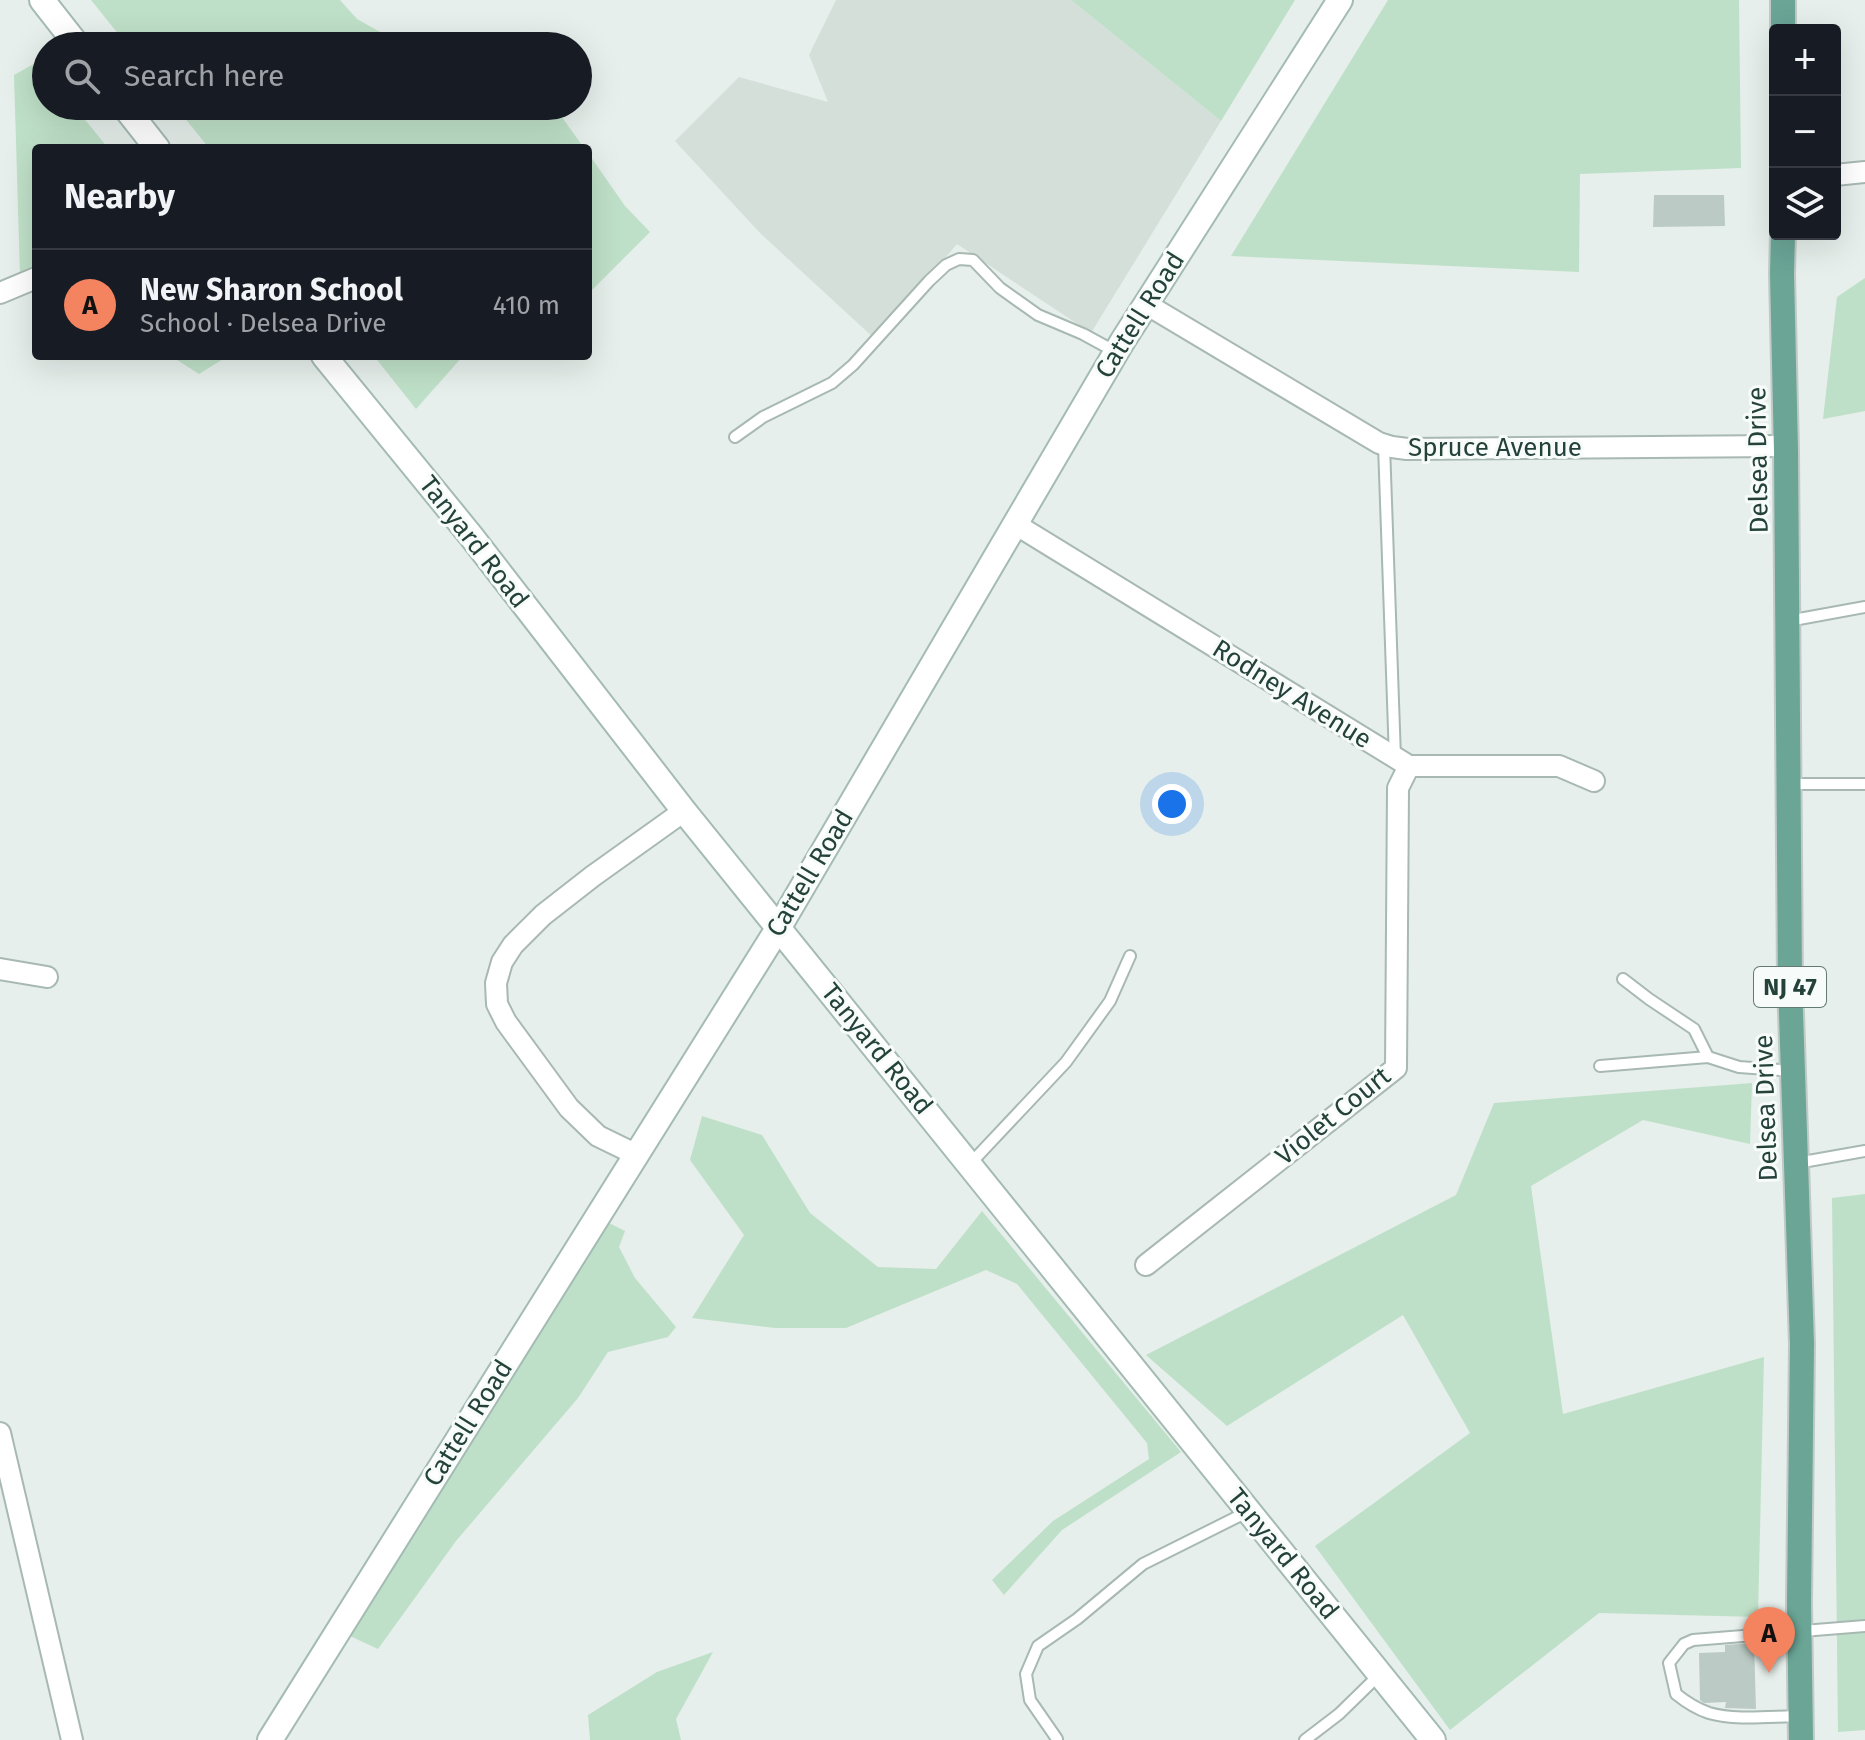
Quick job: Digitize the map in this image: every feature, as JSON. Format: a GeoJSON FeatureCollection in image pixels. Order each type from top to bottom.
{"type":"FeatureCollection","features":[{"type":"Feature","properties":{"kind":"main road"},"geometry":{"type":"LineString","coordinates":[[1783,0],[1783,24]]}},
{"type":"Feature","properties":{"kind":"main road","name":"Delsea Drive"},"geometry":{"type":"LineString","coordinates":[[1783,240],[1790,983],[1802,1344],[1801,1728]]}},
{"type":"Feature","properties":{"kind":"street"},"geometry":{"type":"LineString","coordinates":[[42,0],[67,32]]}},
{"type":"Feature","properties":{"kind":"street","name":"Cattell Road"},"geometry":{"type":"LineString","coordinates":[[270,1740],[779,927],[1116,352],[1340,0]]}},
{"type":"Feature","properties":{"kind":"street"},"geometry":{"type":"LineString","coordinates":[[135,120],[154,144]]}},
{"type":"Feature","properties":{"kind":"street"},"geometry":{"type":"LineString","coordinates":[[1841,174],[1865,172]]}},
{"type":"Feature","properties":{"kind":"street"},"geometry":{"type":"LineString","coordinates":[[0,293],[32,280]]}},
{"type":"Feature","properties":{"kind":"street","name":"Spruce Avenue"},"geometry":{"type":"LineString","coordinates":[[1146,304],[1384,445],[1407,449],[1786,446]]}},
{"type":"Feature","properties":{"kind":"street","name":"Tanyard Road"},"geometry":{"type":"LineString","coordinates":[[327,360],[471,536],[684,811],[1433,1740]]}},
{"type":"Feature","properties":{"kind":"street","name":"Rodney Avenue"},"geometry":{"type":"LineString","coordinates":[[1015,524],[1402,762]]}},
{"type":"Feature","properties":{"kind":"street"},"geometry":{"type":"LineString","coordinates":[[1402,762],[1559,766],[1594,781]]}},
{"type":"Feature","properties":{"kind":"street","name":"Violet Court"},"geometry":{"type":"LineString","coordinates":[[1146,1265],[1396,1068],[1398,788],[1402,762]]}},
{"type":"Feature","properties":{"kind":"street"},"geometry":{"type":"LineString","coordinates":[[637,1155],[598,1136],[569,1108],[506,1022],[497,1004],[496,983],[502,962],[513,945],[543,915],[684,811]]}},
{"type":"Feature","properties":{"kind":"street"},"geometry":{"type":"LineString","coordinates":[[0,969],[47,977]]}},
{"type":"Feature","properties":{"kind":"street"},"geometry":{"type":"LineString","coordinates":[[0,1433],[72,1740]]}},
{"type":"Feature","properties":{"kind":"lane"},"geometry":{"type":"LineString","coordinates":[[735,437],[763,417],[832,383],[853,365],[937,273],[959,259],[973,260],[1000,288],[1038,315],[1116,352]]}},
{"type":"Feature","properties":{"kind":"lane"},"geometry":{"type":"LineString","coordinates":[[1384,445],[1402,762]]}},
{"type":"Feature","properties":{"kind":"lane"},"geometry":{"type":"LineString","coordinates":[[1788,621],[1865,607]]}},
{"type":"Feature","properties":{"kind":"lane"},"geometry":{"type":"LineString","coordinates":[[1789,784],[1865,784]]}},
{"type":"Feature","properties":{"kind":"lane"},"geometry":{"type":"LineString","coordinates":[[969,1165],[1066,1062],[1110,1001],[1130,956]]}},
{"type":"Feature","properties":{"kind":"lane"},"geometry":{"type":"LineString","coordinates":[[1623,979],[1694,1029],[1708,1057]]}},
{"type":"Feature","properties":{"kind":"lane"},"geometry":{"type":"LineString","coordinates":[[1600,1066],[1708,1057],[1739,1067],[1793,1071]]}},
{"type":"Feature","properties":{"kind":"lane"},"geometry":{"type":"LineString","coordinates":[[1795,1163],[1865,1151]]}},
{"type":"Feature","properties":{"kind":"lane"},"geometry":{"type":"LineString","coordinates":[[1057,1739],[1030,1700],[1026,1674],[1038,1646],[1077,1619],[1143,1564],[1248,1511]]}},
{"type":"Feature","properties":{"kind":"lane"},"geometry":{"type":"LineString","coordinates":[[1801,1728],[1727,1717],[1692,1706],[1676,1694],[1669,1663],[1684,1644],[1693,1640],[1865,1626]]}},
{"type":"Feature","properties":{"kind":"lane"},"geometry":{"type":"LineString","coordinates":[[1305,1740],[1339,1714],[1380,1674]]}},
{"type":"Feature","properties":{"kind":"shaded area"},"geometry":{"type":"Polygon","coordinates":[[[836,0],[1071,0],[1221,121],[1091,333],[957,244],[876,340],[760,233],[675,141],[739,77],[828,102],[809,55],[836,0]]]}},
{"type":"Feature","properties":{"kind":"green space"},"geometry":{"type":"Polygon","coordinates":[[[91,0],[340,0],[357,19],[380,32],[117,32],[91,0]]]}},
{"type":"Feature","properties":{"kind":"green space"},"geometry":{"type":"Polygon","coordinates":[[[1071,0],[1295,0],[1221,121],[1071,0]]]}},
{"type":"Feature","properties":{"kind":"green space"},"geometry":{"type":"Polygon","coordinates":[[[1388,0],[1739,0],[1741,168],[1580,174],[1579,272],[1231,256],[1388,0]]]}},
{"type":"Feature","properties":{"kind":"green space"},"geometry":{"type":"Polygon","coordinates":[[[32,65],[32,120],[85,120],[105,144],[32,144],[32,282],[20,275],[14,75],[32,65]]]}},
{"type":"Feature","properties":{"kind":"green space"},"geometry":{"type":"Polygon","coordinates":[[[186,120],[564,120],[581,144],[206,144],[186,120]]]}},
{"type":"Feature","properties":{"kind":"green space"},"geometry":{"type":"Polygon","coordinates":[[[592,159],[625,206],[650,232],[592,290],[592,159]]]}},
{"type":"Feature","properties":{"kind":"green space"},"geometry":{"type":"Polygon","coordinates":[[[1865,278],[1865,411],[1823,419],[1837,297],[1865,278]]]}},
{"type":"Feature","properties":{"kind":"green space"},"geometry":{"type":"Polygon","coordinates":[[[177,360],[222,360],[199,374],[177,360]]]}},
{"type":"Feature","properties":{"kind":"green space"},"geometry":{"type":"Polygon","coordinates":[[[377,360],[459,360],[416,409],[377,360]]]}},
{"type":"Feature","properties":{"kind":"green space"},"geometry":{"type":"Polygon","coordinates":[[[1752,1083],[1750,1144],[1643,1120],[1531,1186],[1563,1414],[1764,1357],[1758,1617],[1599,1613],[1450,1730],[1315,1546],[1470,1433],[1403,1315],[1227,1426],[1146,1355],[1456,1195],[1494,1103],[1752,1083]]]}},
{"type":"Feature","properties":{"kind":"green space"},"geometry":{"type":"Polygon","coordinates":[[[702,1116],[762,1135],[810,1213],[878,1267],[936,1269],[982,1211],[1181,1452],[1062,1530],[1004,1595],[992,1580],[1053,1521],[1149,1459],[1147,1443],[1017,1284],[986,1270],[846,1328],[775,1328],[692,1318],[744,1235],[690,1160],[702,1116]]]}},
{"type":"Feature","properties":{"kind":"green space"},"geometry":{"type":"Polygon","coordinates":[[[1865,1194],[1865,1730],[1838,1732],[1832,1198],[1865,1194]]]}},
{"type":"Feature","properties":{"kind":"green space"},"geometry":{"type":"Polygon","coordinates":[[[609,1223],[625,1231],[619,1247],[635,1278],[676,1327],[668,1337],[608,1352],[578,1398],[456,1541],[378,1649],[350,1636],[609,1223]]]}},
{"type":"Feature","properties":{"kind":"green space"},"geometry":{"type":"Polygon","coordinates":[[[713,1652],[676,1719],[681,1740],[590,1740],[588,1715],[657,1672],[713,1652]]]}},
{"type":"Feature","properties":{"kind":"building"},"geometry":{"type":"Polygon","coordinates":[[[1654,195],[1724,195],[1725,226],[1653,227],[1654,195]]]}},
{"type":"Feature","properties":{"kind":"building"},"geometry":{"type":"Polygon","coordinates":[[[1754,1643],[1756,1709],[1725,1708],[1726,1702],[1704,1703],[1700,1700],[1699,1653],[1725,1652],[1725,1645],[1754,1643]]]}},
{"type":"Feature","properties":{"kind":"place","name":"New Sharon School"},"geometry":{"type":"Point","coordinates":[1769,1673]}}]}
